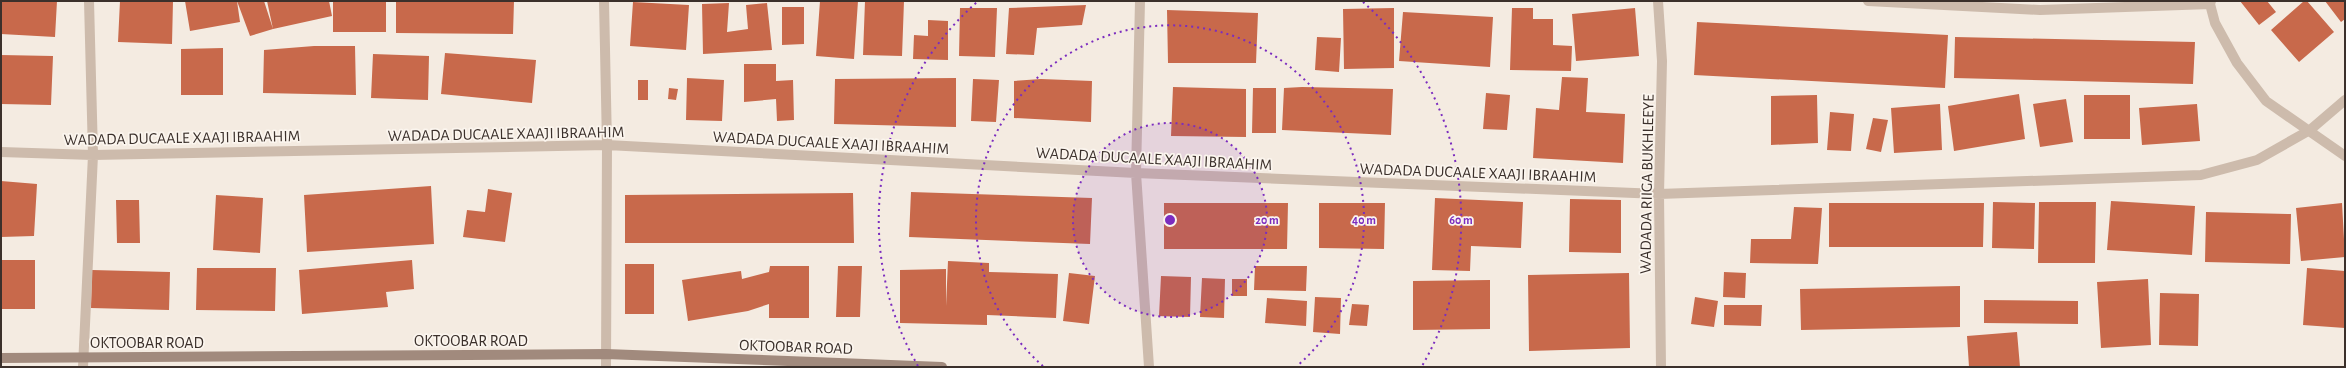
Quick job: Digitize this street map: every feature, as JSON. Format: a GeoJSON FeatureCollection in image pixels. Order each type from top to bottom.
{"type":"FeatureCollection","features":[{"type":"Feature","properties":{"kind":"street"},"geometry":{"type":"LineString","coordinates":[[83,362],[93,155],[89,1]]}},
{"type":"Feature","properties":{"kind":"street"},"geometry":{"type":"LineString","coordinates":[[604,1],[607,145],[606,367]]}},
{"type":"Feature","properties":{"kind":"street"},"geometry":{"type":"LineString","coordinates":[[1140,1],[1136,173],[1149,367]]}},
{"type":"Feature","properties":{"kind":"street","name":"WADADA RIIGA BUKHLEEYE"},"geometry":{"type":"LineString","coordinates":[[1658,1],[1662,61],[1659,194],[1660,367]]}},
{"type":"Feature","properties":{"kind":"street"},"geometry":{"type":"LineString","coordinates":[[1868,1],[2040,10],[2210,3],[2215,23],[2237,63],[2266,101],[2310,130],[2345,156]]}},
{"type":"Feature","properties":{"kind":"street","name":"WADADA DUCAALE XAAJI IBRAAHIM"},"geometry":{"type":"LineString","coordinates":[[1,152],[93,155],[607,145],[1136,173],[1659,194],[2201,175],[2257,160],[2310,130],[2345,100]]}},
{"type":"Feature","properties":{"kind":"street","name":"OKTOOBAR ROAD"},"geometry":{"type":"LineString","coordinates":[[1,358],[83,362],[606,354],[942,367]]}},
{"type":"Feature","properties":{"kind":"building"},"geometry":{"type":"Polygon","coordinates":[[[1,1],[57,1],[55,37],[1,34],[1,1]]]}},
{"type":"Feature","properties":{"kind":"building"},"geometry":{"type":"Polygon","coordinates":[[[120,1],[173,1],[172,44],[118,42],[120,1]]]}},
{"type":"Feature","properties":{"kind":"building"},"geometry":{"type":"Polygon","coordinates":[[[185,1],[237,1],[240,22],[190,31],[185,1]]]}},
{"type":"Feature","properties":{"kind":"building"},"geometry":{"type":"Polygon","coordinates":[[[237,1],[264,1],[273,29],[250,36],[237,1]]]}},
{"type":"Feature","properties":{"kind":"building"},"geometry":{"type":"Polygon","coordinates":[[[267,1],[329,1],[332,16],[273,29],[267,1]]]}},
{"type":"Feature","properties":{"kind":"building"},"geometry":{"type":"Polygon","coordinates":[[[333,1],[386,1],[386,32],[333,32],[333,1]]]}},
{"type":"Feature","properties":{"kind":"building"},"geometry":{"type":"Polygon","coordinates":[[[396,1],[514,1],[513,34],[396,33],[396,1]]]}},
{"type":"Feature","properties":{"kind":"building"},"geometry":{"type":"Polygon","coordinates":[[[820,1],[858,1],[854,59],[816,56],[820,1]]]}},
{"type":"Feature","properties":{"kind":"building"},"geometry":{"type":"Polygon","coordinates":[[[865,1],[904,1],[902,56],[863,55],[865,1]]]}},
{"type":"Feature","properties":{"kind":"building"},"geometry":{"type":"Polygon","coordinates":[[[2240,1],[2267,1],[2276,12],[2259,25],[2240,1]]]}},
{"type":"Feature","properties":{"kind":"building"},"geometry":{"type":"Polygon","coordinates":[[[2304,1],[2307,1],[2334,32],[2299,62],[2271,30],[2304,1]]]}},
{"type":"Feature","properties":{"kind":"building"},"geometry":{"type":"Polygon","coordinates":[[[2325,1],[2345,1],[2345,19],[2341,22],[2325,1]]]}},
{"type":"Feature","properties":{"kind":"building"},"geometry":{"type":"Polygon","coordinates":[[[633,2],[689,5],[686,50],[630,46],[633,2]]]}},
{"type":"Feature","properties":{"kind":"building"},"geometry":{"type":"Polygon","coordinates":[[[729,3],[727,32],[748,29],[746,5],[767,3],[772,50],[703,54],[702,4],[729,3]]]}},
{"type":"Feature","properties":{"kind":"building"},"geometry":{"type":"Polygon","coordinates":[[[1086,5],[1082,25],[1037,28],[1034,55],[1006,54],[1009,8],[1086,5]]]}},
{"type":"Feature","properties":{"kind":"building"},"geometry":{"type":"Polygon","coordinates":[[[782,7],[804,7],[804,44],[782,45],[782,7]]]}},
{"type":"Feature","properties":{"kind":"building"},"geometry":{"type":"Polygon","coordinates":[[[960,8],[997,8],[995,57],[959,56],[960,8]]]}},
{"type":"Feature","properties":{"kind":"building"},"geometry":{"type":"Polygon","coordinates":[[[1394,8],[1394,68],[1344,69],[1343,9],[1394,8]]]}},
{"type":"Feature","properties":{"kind":"building"},"geometry":{"type":"Polygon","coordinates":[[[1512,8],[1533,8],[1533,19],[1553,19],[1553,45],[1572,46],[1571,71],[1510,70],[1512,8]]]}},
{"type":"Feature","properties":{"kind":"building"},"geometry":{"type":"Polygon","coordinates":[[[1635,8],[1639,56],[1576,61],[1572,14],[1635,8]]]}},
{"type":"Feature","properties":{"kind":"building"},"geometry":{"type":"Polygon","coordinates":[[[1167,10],[1258,13],[1256,63],[1168,63],[1167,10]]]}},
{"type":"Feature","properties":{"kind":"building"},"geometry":{"type":"Polygon","coordinates":[[[1403,12],[1493,17],[1490,67],[1399,61],[1403,12]]]}},
{"type":"Feature","properties":{"kind":"building"},"geometry":{"type":"Polygon","coordinates":[[[928,20],[948,21],[948,60],[913,59],[914,35],[928,36],[928,20]]]}},
{"type":"Feature","properties":{"kind":"building"},"geometry":{"type":"Polygon","coordinates":[[[1697,22],[1948,35],[1945,88],[1694,75],[1697,22]]]}},
{"type":"Feature","properties":{"kind":"building"},"geometry":{"type":"Polygon","coordinates":[[[1317,37],[1341,38],[1339,72],[1315,70],[1317,37]]]}},
{"type":"Feature","properties":{"kind":"building"},"geometry":{"type":"Polygon","coordinates":[[[1955,37],[2195,42],[2193,84],[1954,78],[1955,37]]]}},
{"type":"Feature","properties":{"kind":"building"},"geometry":{"type":"Polygon","coordinates":[[[314,46],[355,46],[356,95],[263,93],[264,50],[314,46]]]}},
{"type":"Feature","properties":{"kind":"building"},"geometry":{"type":"Polygon","coordinates":[[[223,48],[223,95],[181,95],[181,49],[223,48]]]}},
{"type":"Feature","properties":{"kind":"building"},"geometry":{"type":"Polygon","coordinates":[[[445,53],[536,60],[532,103],[441,94],[445,53]]]}},
{"type":"Feature","properties":{"kind":"building"},"geometry":{"type":"Polygon","coordinates":[[[373,54],[429,56],[428,100],[371,98],[373,54]]]}},
{"type":"Feature","properties":{"kind":"building"},"geometry":{"type":"Polygon","coordinates":[[[1,55],[53,56],[51,105],[1,104],[1,55]]]}},
{"type":"Feature","properties":{"kind":"building"},"geometry":{"type":"Polygon","coordinates":[[[744,64],[776,64],[776,81],[793,80],[794,120],[777,121],[776,99],[744,102],[744,64]]]}},
{"type":"Feature","properties":{"kind":"building"},"geometry":{"type":"Polygon","coordinates":[[[1562,77],[1588,78],[1586,112],[1625,114],[1623,163],[1533,158],[1536,108],[1559,110],[1562,77]]]}},
{"type":"Feature","properties":{"kind":"building"},"geometry":{"type":"Polygon","coordinates":[[[687,78],[724,80],[722,121],[686,120],[687,78]]]}},
{"type":"Feature","properties":{"kind":"building"},"geometry":{"type":"Polygon","coordinates":[[[956,78],[956,127],[834,124],[835,79],[956,78]]]}},
{"type":"Feature","properties":{"kind":"building"},"geometry":{"type":"Polygon","coordinates":[[[973,79],[999,80],[996,122],[971,121],[973,79]]]}},
{"type":"Feature","properties":{"kind":"building"},"geometry":{"type":"Polygon","coordinates":[[[1041,79],[1092,81],[1091,122],[1014,118],[1014,81],[1041,79]]]}},
{"type":"Feature","properties":{"kind":"building"},"geometry":{"type":"Polygon","coordinates":[[[638,80],[648,80],[648,100],[638,100],[638,80]]]}},
{"type":"Feature","properties":{"kind":"building"},"geometry":{"type":"Polygon","coordinates":[[[1173,87],[1246,89],[1246,137],[1171,136],[1173,87]]]}},
{"type":"Feature","properties":{"kind":"building"},"geometry":{"type":"Polygon","coordinates":[[[669,88],[678,89],[676,100],[668,99],[669,88]]]}},
{"type":"Feature","properties":{"kind":"building"},"geometry":{"type":"Polygon","coordinates":[[[1253,88],[1276,88],[1276,133],[1252,133],[1253,88]]]}},
{"type":"Feature","properties":{"kind":"building"},"geometry":{"type":"Polygon","coordinates":[[[1284,88],[1393,89],[1391,135],[1282,130],[1284,88]]]}},
{"type":"Feature","properties":{"kind":"building"},"geometry":{"type":"Polygon","coordinates":[[[1486,93],[1510,95],[1507,130],[1483,129],[1486,93]]]}},
{"type":"Feature","properties":{"kind":"building"},"geometry":{"type":"Polygon","coordinates":[[[2019,94],[2025,139],[1954,151],[1948,106],[2019,94]]]}},
{"type":"Feature","properties":{"kind":"building"},"geometry":{"type":"Polygon","coordinates":[[[1817,95],[1818,143],[1771,145],[1771,96],[1817,95]]]}},
{"type":"Feature","properties":{"kind":"building"},"geometry":{"type":"Polygon","coordinates":[[[2084,95],[2130,95],[2130,139],[2084,139],[2084,95]]]}},
{"type":"Feature","properties":{"kind":"building"},"geometry":{"type":"Polygon","coordinates":[[[2066,99],[2073,142],[2040,147],[2033,104],[2066,99]]]}},
{"type":"Feature","properties":{"kind":"building"},"geometry":{"type":"Polygon","coordinates":[[[1940,104],[1942,150],[1894,153],[1891,108],[1940,104]]]}},
{"type":"Feature","properties":{"kind":"building"},"geometry":{"type":"Polygon","coordinates":[[[2197,104],[2200,141],[2142,145],[2139,108],[2197,104]]]}},
{"type":"Feature","properties":{"kind":"building"},"geometry":{"type":"Polygon","coordinates":[[[1830,112],[1854,114],[1851,151],[1827,150],[1830,112]]]}},
{"type":"Feature","properties":{"kind":"building"},"geometry":{"type":"Polygon","coordinates":[[[1873,118],[1888,120],[1881,152],[1866,149],[1873,118]]]}},
{"type":"Feature","properties":{"kind":"building"},"geometry":{"type":"Polygon","coordinates":[[[1,181],[37,184],[34,236],[1,237],[1,181]]]}},
{"type":"Feature","properties":{"kind":"building"},"geometry":{"type":"Polygon","coordinates":[[[431,186],[434,244],[307,252],[304,195],[431,186]]]}},
{"type":"Feature","properties":{"kind":"building"},"geometry":{"type":"Polygon","coordinates":[[[488,189],[512,193],[505,242],[463,237],[467,210],[485,212],[488,189]]]}},
{"type":"Feature","properties":{"kind":"building"},"geometry":{"type":"Polygon","coordinates":[[[911,192],[1092,198],[1090,244],[909,237],[911,192]]]}},
{"type":"Feature","properties":{"kind":"building"},"geometry":{"type":"Polygon","coordinates":[[[853,193],[854,243],[625,243],[625,195],[853,193]]]}},
{"type":"Feature","properties":{"kind":"building"},"geometry":{"type":"Polygon","coordinates":[[[216,195],[263,198],[260,253],[213,250],[216,195]]]}},
{"type":"Feature","properties":{"kind":"building"},"geometry":{"type":"Polygon","coordinates":[[[1435,198],[1523,202],[1521,248],[1471,246],[1470,271],[1432,270],[1435,198]]]}},
{"type":"Feature","properties":{"kind":"building"},"geometry":{"type":"Polygon","coordinates":[[[1570,199],[1621,200],[1621,253],[1569,252],[1570,199]]]}},
{"type":"Feature","properties":{"kind":"building"},"geometry":{"type":"Polygon","coordinates":[[[116,200],[139,200],[140,243],[117,243],[116,200]]]}},
{"type":"Feature","properties":{"kind":"building"},"geometry":{"type":"Polygon","coordinates":[[[2111,201],[2195,206],[2192,255],[2107,250],[2111,201]]]}},
{"type":"Feature","properties":{"kind":"building"},"geometry":{"type":"Polygon","coordinates":[[[1993,202],[2035,203],[2034,249],[1992,248],[1993,202]]]}},
{"type":"Feature","properties":{"kind":"building"},"geometry":{"type":"Polygon","coordinates":[[[2039,202],[2096,202],[2095,263],[2038,263],[2039,202]]]}},
{"type":"Feature","properties":{"kind":"building"},"geometry":{"type":"Polygon","coordinates":[[[1164,203],[1288,203],[1287,249],[1164,249],[1164,203]]]}},
{"type":"Feature","properties":{"kind":"building"},"geometry":{"type":"Polygon","coordinates":[[[1319,203],[1385,203],[1384,249],[1319,248],[1319,203]]]}},
{"type":"Feature","properties":{"kind":"building"},"geometry":{"type":"Polygon","coordinates":[[[1829,203],[1984,203],[1983,247],[1829,247],[1829,203]]]}},
{"type":"Feature","properties":{"kind":"building"},"geometry":{"type":"Polygon","coordinates":[[[2342,203],[2345,257],[2301,261],[2296,208],[2342,203]]]}},
{"type":"Feature","properties":{"kind":"building"},"geometry":{"type":"Polygon","coordinates":[[[1794,207],[1822,208],[1818,264],[1750,263],[1751,239],[1791,239],[1794,207]]]}},
{"type":"Feature","properties":{"kind":"building"},"geometry":{"type":"Polygon","coordinates":[[[2206,212],[2291,214],[2290,264],[2205,262],[2206,212]]]}},
{"type":"Feature","properties":{"kind":"building"},"geometry":{"type":"Polygon","coordinates":[[[1,260],[35,260],[35,309],[1,309],[1,260]]]}},
{"type":"Feature","properties":{"kind":"building"},"geometry":{"type":"Polygon","coordinates":[[[412,260],[414,289],[386,292],[388,307],[302,314],[299,270],[412,260]]]}},
{"type":"Feature","properties":{"kind":"building"},"geometry":{"type":"Polygon","coordinates":[[[948,261],[989,263],[989,272],[1058,274],[1056,318],[987,315],[987,325],[900,323],[900,270],[946,269],[946,306],[948,261]]]}},
{"type":"Feature","properties":{"kind":"building"},"geometry":{"type":"Polygon","coordinates":[[[625,264],[654,264],[654,314],[625,314],[625,264]]]}},
{"type":"Feature","properties":{"kind":"building"},"geometry":{"type":"Polygon","coordinates":[[[770,266],[809,266],[809,318],[769,318],[769,304],[748,311],[688,321],[682,280],[741,271],[742,279],[769,272],[770,266]]]}},
{"type":"Feature","properties":{"kind":"building"},"geometry":{"type":"Polygon","coordinates":[[[838,266],[862,266],[860,317],[836,317],[838,266]]]}},
{"type":"Feature","properties":{"kind":"building"},"geometry":{"type":"Polygon","coordinates":[[[1255,266],[1307,266],[1306,291],[1254,290],[1255,266]]]}},
{"type":"Feature","properties":{"kind":"building"},"geometry":{"type":"Polygon","coordinates":[[[197,268],[276,268],[275,311],[196,310],[197,268]]]}},
{"type":"Feature","properties":{"kind":"building"},"geometry":{"type":"Polygon","coordinates":[[[2307,268],[2345,271],[2345,328],[2303,325],[2307,268]]]}},
{"type":"Feature","properties":{"kind":"building"},"geometry":{"type":"Polygon","coordinates":[[[92,270],[170,272],[169,310],[91,308],[92,270]]]}},
{"type":"Feature","properties":{"kind":"building"},"geometry":{"type":"Polygon","coordinates":[[[1724,272],[1746,273],[1745,298],[1723,297],[1724,272]]]}},
{"type":"Feature","properties":{"kind":"building"},"geometry":{"type":"Polygon","coordinates":[[[1069,273],[1095,276],[1089,324],[1063,321],[1069,273]]]}},
{"type":"Feature","properties":{"kind":"building"},"geometry":{"type":"Polygon","coordinates":[[[1629,273],[1630,348],[1529,351],[1528,275],[1629,273]]]}},
{"type":"Feature","properties":{"kind":"building"},"geometry":{"type":"Polygon","coordinates":[[[1161,276],[1191,277],[1190,317],[1159,316],[1161,276]]]}},
{"type":"Feature","properties":{"kind":"building"},"geometry":{"type":"Polygon","coordinates":[[[1202,278],[1225,279],[1224,318],[1200,317],[1202,278]]]}},
{"type":"Feature","properties":{"kind":"building"},"geometry":{"type":"Polygon","coordinates":[[[1232,279],[1247,279],[1247,296],[1232,296],[1232,279]]]}},
{"type":"Feature","properties":{"kind":"building"},"geometry":{"type":"Polygon","coordinates":[[[2148,279],[2151,345],[2101,348],[2097,282],[2148,279]]]}},
{"type":"Feature","properties":{"kind":"building"},"geometry":{"type":"Polygon","coordinates":[[[1490,280],[1490,329],[1413,330],[1413,281],[1490,280]]]}},
{"type":"Feature","properties":{"kind":"building"},"geometry":{"type":"Polygon","coordinates":[[[1960,286],[1960,327],[1801,330],[1800,289],[1960,286]]]}},
{"type":"Feature","properties":{"kind":"building"},"geometry":{"type":"Polygon","coordinates":[[[2160,293],[2199,294],[2198,346],[2159,345],[2160,293]]]}},
{"type":"Feature","properties":{"kind":"building"},"geometry":{"type":"Polygon","coordinates":[[[1315,297],[1341,298],[1340,334],[1313,332],[1315,297]]]}},
{"type":"Feature","properties":{"kind":"building"},"geometry":{"type":"Polygon","coordinates":[[[1695,297],[1718,301],[1714,327],[1691,324],[1695,297]]]}},
{"type":"Feature","properties":{"kind":"building"},"geometry":{"type":"Polygon","coordinates":[[[1267,298],[1307,301],[1306,326],[1265,323],[1267,298]]]}},
{"type":"Feature","properties":{"kind":"building"},"geometry":{"type":"Polygon","coordinates":[[[1984,300],[2078,301],[2078,324],[1984,323],[1984,300]]]}},
{"type":"Feature","properties":{"kind":"building"},"geometry":{"type":"Polygon","coordinates":[[[1352,304],[1369,305],[1367,326],[1349,325],[1352,304]]]}},
{"type":"Feature","properties":{"kind":"building"},"geometry":{"type":"Polygon","coordinates":[[[1724,305],[1762,305],[1761,326],[1724,325],[1724,305]]]}},
{"type":"Feature","properties":{"kind":"building"},"geometry":{"type":"Polygon","coordinates":[[[2017,332],[2020,367],[1969,367],[1967,336],[2017,332]]]}}]}
